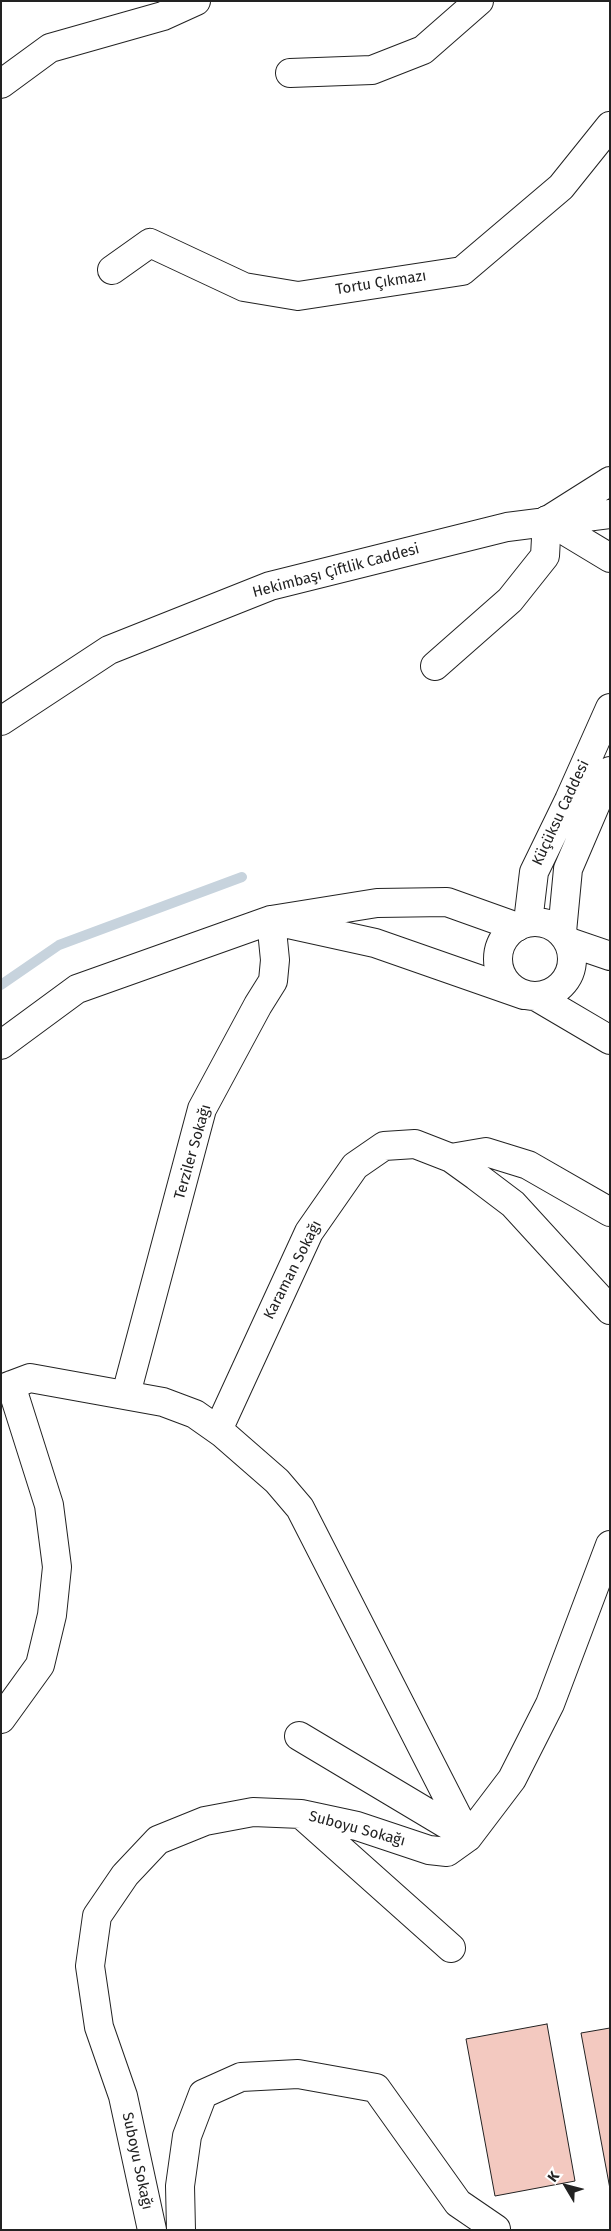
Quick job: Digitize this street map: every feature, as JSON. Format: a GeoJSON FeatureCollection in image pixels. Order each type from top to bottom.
{"type":"FeatureCollection","features":[{"type":"Feature","properties":{"kind":"street"},"geometry":{"type":"LineString","coordinates":[[1,84],[50,48],[163,16],[196,1]]}},
{"type":"Feature","properties":{"kind":"street"},"geometry":{"type":"LineString","coordinates":[[290,73],[372,70],[423,50],[480,1]]}},
{"type":"Feature","properties":{"kind":"street","name":"Tortu Çıkmazı"},"geometry":{"type":"LineString","coordinates":[[112,270],[150,243],[244,287],[298,296],[462,271],[561,187],[610,126]]}},
{"type":"Feature","properties":{"kind":"street"},"geometry":{"type":"LineString","coordinates":[[547,520],[610,481]]}},
{"type":"Feature","properties":{"kind":"street","name":"Hekimbaşı Çiftlik Caddesi"},"geometry":{"type":"LineString","coordinates":[[1,721],[109,650],[270,586],[506,527],[547,520],[610,514]]}},
{"type":"Feature","properties":{"kind":"street"},"geometry":{"type":"LineString","coordinates":[[547,520],[610,558]]}},
{"type":"Feature","properties":{"kind":"street"},"geometry":{"type":"LineString","coordinates":[[435,666],[510,600],[545,556],[547,520]]}},
{"type":"Feature","properties":{"kind":"street","name":"Küçüksu Caddesi"},"geometry":{"type":"LineString","coordinates":[[522,924],[534,872],[610,708]]}},
{"type":"Feature","properties":{"kind":"street","name":"Küçüksu Caddesi"},"geometry":{"type":"LineString","coordinates":[[565,937],[568,869],[610,771]]}},
{"type":"Feature","properties":{"kind":"street"},"geometry":{"type":"LineString","coordinates":[[1,1045],[77,989],[270,920],[377,903],[447,902],[522,924],[540,922],[551,925],[565,937],[610,956]]}},
{"type":"Feature","properties":{"kind":"street"},"geometry":{"type":"LineString","coordinates":[[270,920],[375,944],[530,996],[549,994],[560,988],[568,978],[572,966],[572,954],[565,937]]}},
{"type":"Feature","properties":{"kind":"street","name":"Terziler Sokağı"},"geometry":{"type":"LineString","coordinates":[[126,1394],[202,1109],[258,1005],[274,981],[276,960],[270,920]]}},
{"type":"Feature","properties":{"kind":"street"},"geometry":{"type":"LineString","coordinates":[[522,924],[507,935],[501,945],[498,957],[499,969],[509,985],[610,1040]]}},
{"type":"Feature","properties":{"kind":"street","name":"Karaman Sokağı"},"geometry":{"type":"LineString","coordinates":[[218,1430],[310,1232],[355,1166],[384,1146],[415,1144],[450,1158],[513,1204],[610,1310]]}},
{"type":"Feature","properties":{"kind":"street"},"geometry":{"type":"LineString","coordinates":[[450,1158],[486,1152],[528,1164],[610,1212]]}},
{"type":"Feature","properties":{"kind":"street"},"geometry":{"type":"LineString","coordinates":[[1,1719],[40,1665],[52,1615],[57,1567],[49,1506],[6,1387],[30,1378],[163,1402],[195,1414],[218,1430],[277,1481],[300,1508],[468,1837]]}},
{"type":"Feature","properties":{"kind":"street","name":"Suboyu Sokağı"},"geometry":{"type":"LineString","coordinates":[[152,2230],[124,2096],[99,2028],[90,1966],[97,1916],[125,1875],[158,1840],[205,1821],[253,1812],[301,1814],[357,1826],[429,1850],[448,1852],[468,1837],[512,1779],[550,1704],[610,1545]]}},
{"type":"Feature","properties":{"kind":"street"},"geometry":{"type":"LineString","coordinates":[[299,1736],[468,1837]]}},
{"type":"Feature","properties":{"kind":"street"},"geometry":{"type":"LineString","coordinates":[[301,1814],[451,1948]]}},
{"type":"Feature","properties":{"kind":"street"},"geometry":{"type":"LineString","coordinates":[[181,2230],[180,2186],[186,2144],[203,2094],[241,2077],[298,2074],[376,2088],[458,2203],[496,2228]]}},
{"type":"Feature","properties":{"kind":"building"},"geometry":{"type":"Polygon","coordinates":[[[547,2024],[575,2181],[495,2196],[466,2039],[547,2024]]]}},
{"type":"Feature","properties":{"kind":"building"},"geometry":{"type":"Polygon","coordinates":[[[610,2028],[610,2189],[581,2033],[610,2028]]]}},
{"type":"Feature","properties":{"kind":"waterway"},"geometry":{"type":"LineString","coordinates":[[1,985],[59,945],[242,877]]}}]}
